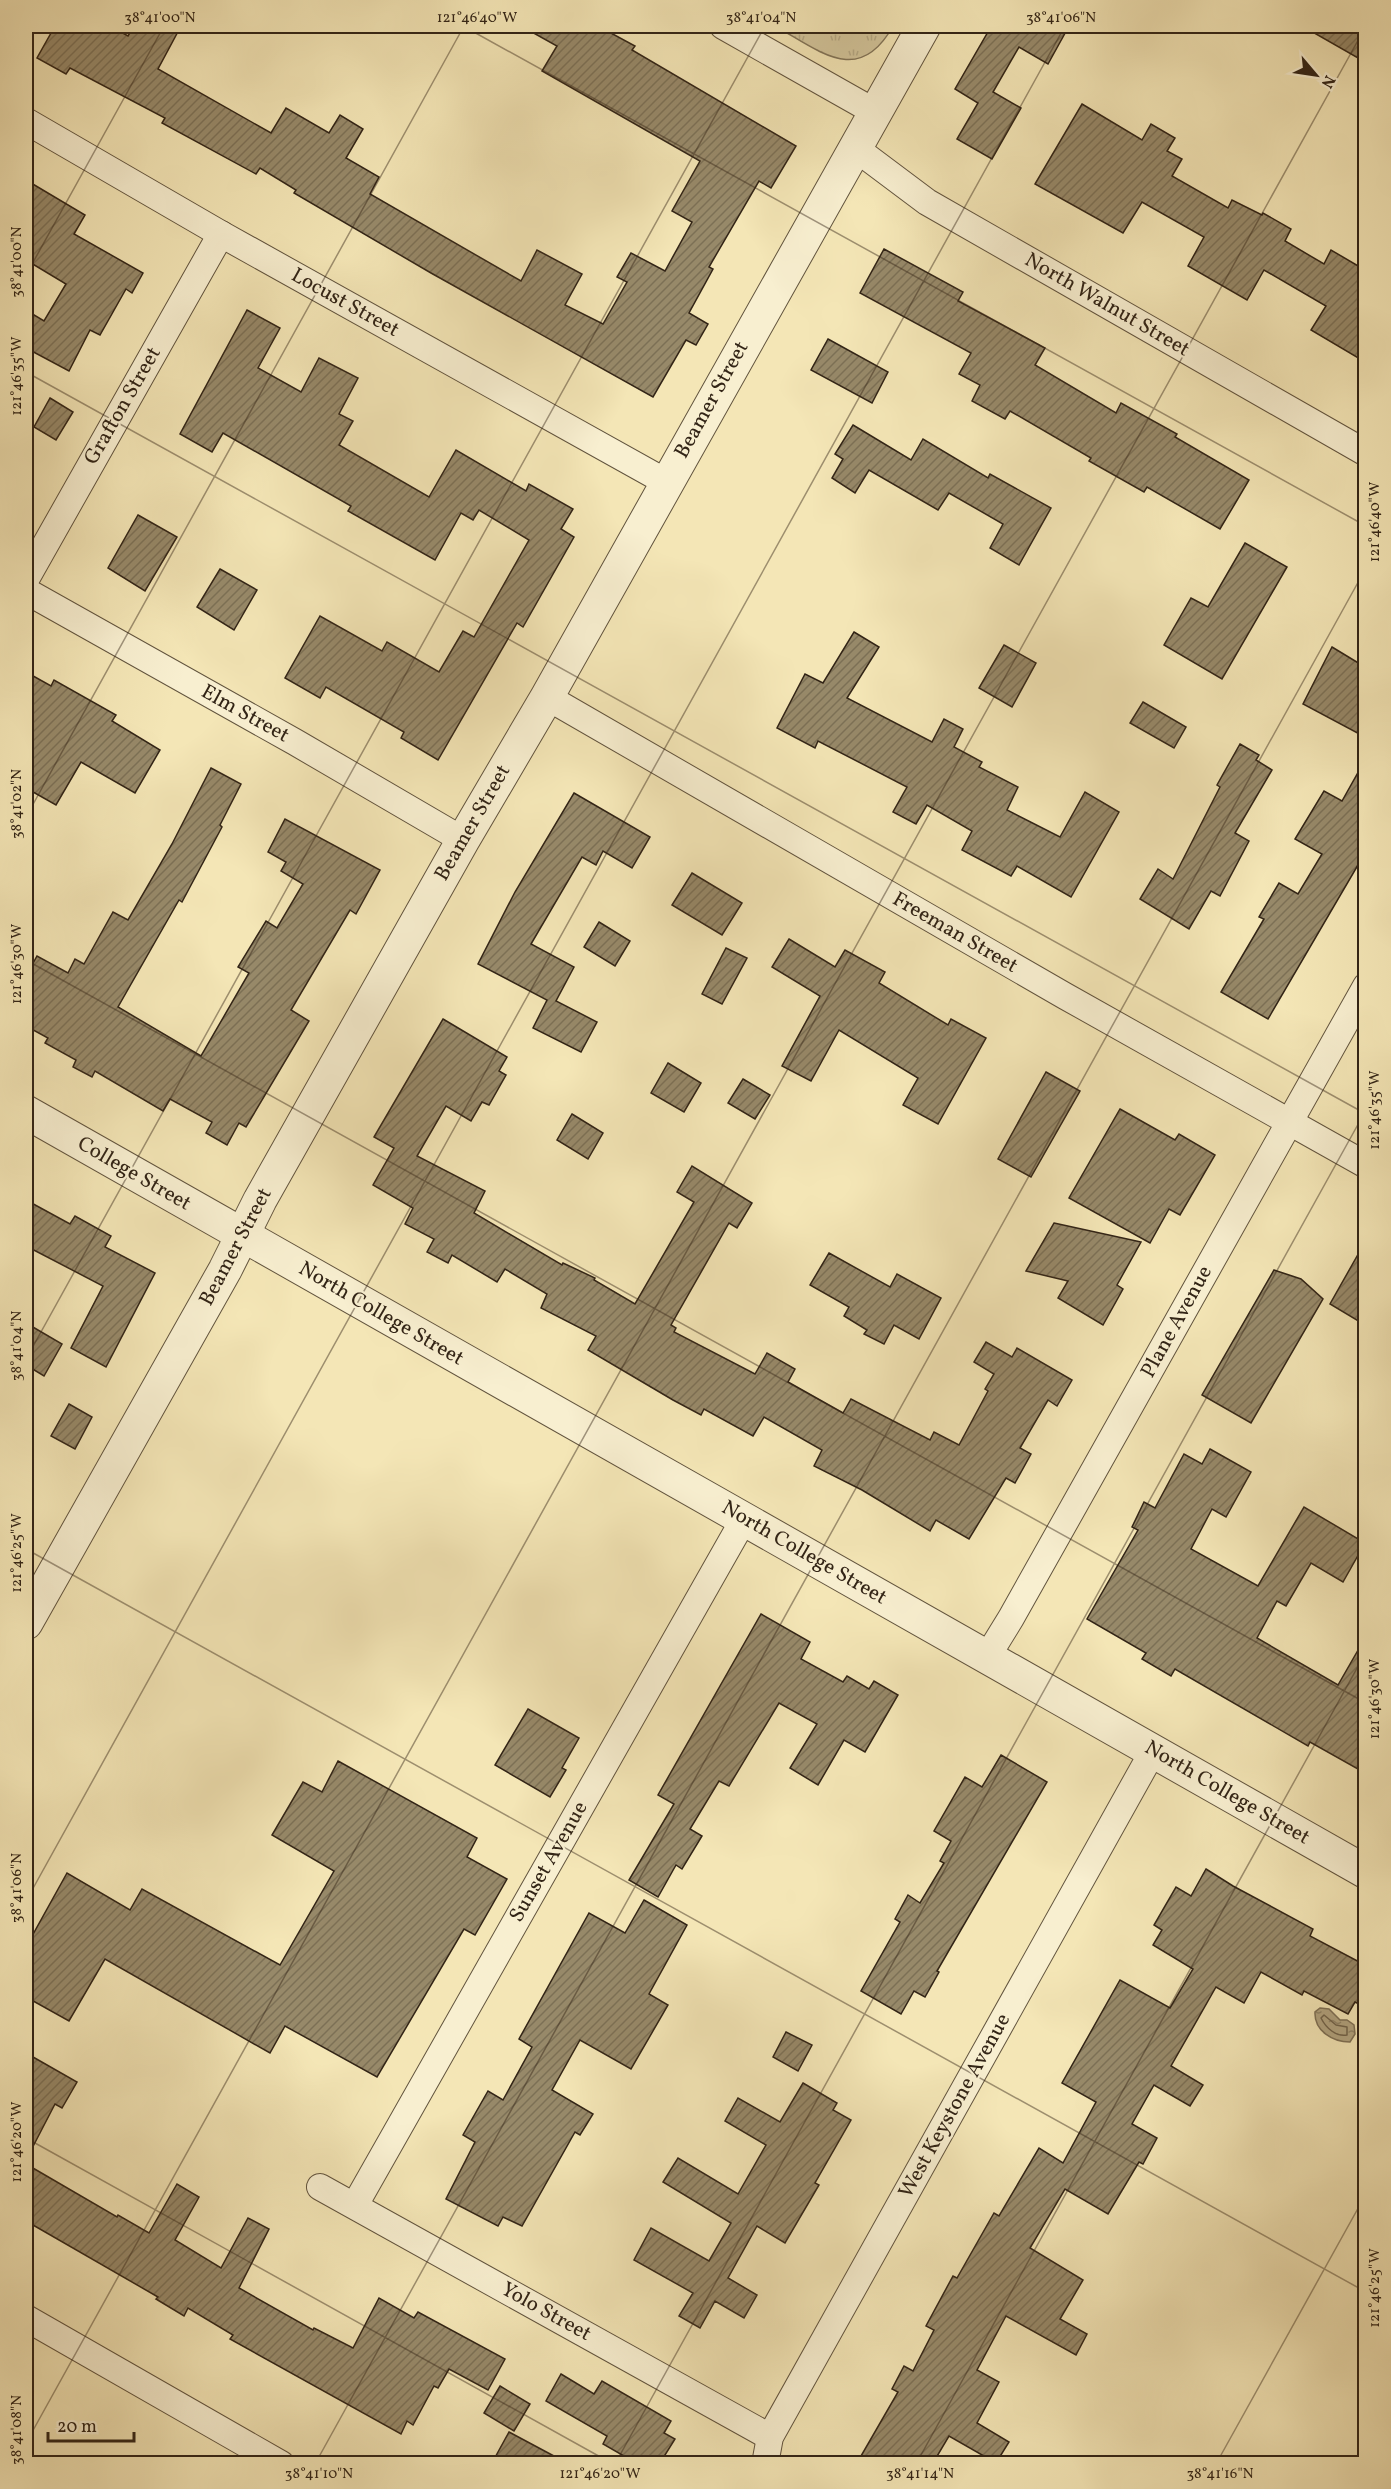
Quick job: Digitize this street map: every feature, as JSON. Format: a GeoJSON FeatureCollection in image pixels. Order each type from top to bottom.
{"type":"FeatureCollection","features":[{"type":"Feature","properties":{"kind":"street"},"geometry":{"type":"LineString","coordinates":[[723,26],[875,111]]}},
{"type":"Feature","properties":{"kind":"street","name":"Beamer Street"},"geometry":{"type":"LineString","coordinates":[[26,1623],[463,840],[547,697],[924,26]]}},
{"type":"Feature","properties":{"kind":"street","name":"Locust Street"},"geometry":{"type":"LineString","coordinates":[[26,121],[221,234],[666,482]]}},
{"type":"Feature","properties":{"kind":"street","name":"North Walnut Street"},"geometry":{"type":"LineString","coordinates":[[855,148],[927,202],[1365,453]]}},
{"type":"Feature","properties":{"kind":"street","name":"Grafton Street"},"geometry":{"type":"LineString","coordinates":[[26,579],[221,234]]}},
{"type":"Feature","properties":{"kind":"street","name":"Elm Street"},"geometry":{"type":"LineString","coordinates":[[26,591],[295,742],[463,840]]}},
{"type":"Feature","properties":{"kind":"street","name":"Freeman Street"},"geometry":{"type":"LineString","coordinates":[[547,697],[1054,990],[1365,1165]]}},
{"type":"Feature","properties":{"kind":"street","name":"Plane Avenue"},"geometry":{"type":"LineString","coordinates":[[987,1657],[1365,986]]}},
{"type":"Feature","properties":{"kind":"street","name":"College Street"},"geometry":{"type":"LineString","coordinates":[[26,1112],[243,1235]]}},
{"type":"Feature","properties":{"kind":"street","name":"North College Street"},"geometry":{"type":"LineString","coordinates":[[243,1235],[1365,1872]]}},
{"type":"Feature","properties":{"kind":"street","name":"Sunset Avenue"},"geometry":{"type":"LineString","coordinates":[[355,2205],[744,1519]]}},
{"type":"Feature","properties":{"kind":"street","name":"West Keystone Avenue"},"geometry":{"type":"LineString","coordinates":[[765,2463],[770,2437],[1153,1751]]}},
{"type":"Feature","properties":{"kind":"street","name":"Yolo Street"},"geometry":{"type":"LineString","coordinates":[[320,2187],[770,2437]]}},
{"type":"Feature","properties":{"kind":"street"},"geometry":{"type":"LineString","coordinates":[[26,2318],[281,2463]]}},
{"type":"Feature","properties":{"kind":"green space"},"geometry":{"type":"Polygon","coordinates":[[[775,26],[893,26],[880,45],[867,55],[853,59],[838,58],[823,53],[775,26]]]}},
{"type":"Feature","properties":{"kind":"water"},"geometry":{"type":"Polygon","coordinates":[[[1320,2008],[1329,2009],[1340,2020],[1347,2020],[1354,2025],[1355,2034],[1350,2042],[1331,2038],[1321,2030],[1315,2012],[1320,2008]]]}},
{"type":"Feature","properties":{"kind":"building"},"geometry":{"type":"Polygon","coordinates":[[[55,26],[110,26],[128,36],[134,26],[181,26],[158,69],[271,133],[286,108],[329,133],[340,115],[363,129],[346,158],[379,177],[370,194],[521,281],[537,250],[582,274],[565,305],[603,324],[627,282],[617,277],[631,253],[665,271],[692,222],[672,211],[700,161],[542,71],[557,46],[521,26],[598,26],[635,46],[632,50],[796,146],[771,188],[759,181],[709,267],[713,269],[689,313],[708,324],[696,345],[686,340],[653,397],[431,273],[294,193],[296,190],[260,168],[256,174],[162,123],[165,118],[70,68],[66,74],[37,58],[55,26]]]}},
{"type":"Feature","properties":{"kind":"building"},"geometry":{"type":"Polygon","coordinates":[[[981,26],[1069,26],[1048,64],[1019,47],[993,92],[1021,108],[992,159],[957,139],[978,103],[955,89],[989,30],[981,26]]]}},
{"type":"Feature","properties":{"kind":"building"},"geometry":{"type":"Polygon","coordinates":[[[1302,26],[1365,26],[1365,62],[1302,26]]]}},
{"type":"Feature","properties":{"kind":"building"},"geometry":{"type":"Polygon","coordinates":[[[1082,104],[1142,140],[1151,124],[1175,138],[1167,151],[1182,159],[1172,176],[1228,208],[1232,200],[1262,215],[1263,213],[1291,229],[1285,241],[1324,264],[1331,250],[1365,270],[1365,362],[1311,330],[1326,306],[1264,270],[1247,300],[1188,266],[1204,237],[1142,202],[1123,233],[1035,184],[1082,104]]]}},
{"type":"Feature","properties":{"kind":"building"},"geometry":{"type":"Polygon","coordinates":[[[26,180],[85,215],[74,234],[143,273],[132,293],[126,289],[100,335],[90,330],[69,371],[26,348],[26,310],[44,321],[66,284],[26,260],[26,180]]]}},
{"type":"Feature","properties":{"kind":"building"},"geometry":{"type":"Polygon","coordinates":[[[884,249],[963,292],[958,301],[1045,348],[1035,365],[1116,413],[1121,403],[1177,434],[1175,437],[1249,480],[1220,529],[1147,487],[1144,492],[1089,461],[1091,458],[1010,411],[1005,419],[972,401],[980,385],[959,374],[971,353],[860,293],[884,249]]]}},
{"type":"Feature","properties":{"kind":"building"},"geometry":{"type":"Polygon","coordinates":[[[247,310],[280,328],[258,368],[301,392],[319,358],[358,378],[339,414],[353,421],[339,445],[429,497],[456,450],[526,491],[529,484],[573,509],[561,529],[574,537],[523,627],[517,623],[438,760],[401,738],[404,732],[326,687],[320,698],[285,678],[320,616],[382,651],[387,642],[439,672],[463,631],[474,637],[529,540],[479,510],[473,520],[461,513],[435,560],[348,511],[351,506],[223,433],[212,452],[180,434],[247,310]]]}},
{"type":"Feature","properties":{"kind":"building"},"geometry":{"type":"Polygon","coordinates":[[[828,339],[888,372],[872,403],[811,370],[828,339]]]}},
{"type":"Feature","properties":{"kind":"building"},"geometry":{"type":"Polygon","coordinates":[[[50,398],[73,412],[56,440],[34,427],[50,398]]]}},
{"type":"Feature","properties":{"kind":"building"},"geometry":{"type":"Polygon","coordinates":[[[853,425],[911,460],[923,439],[988,478],[990,474],[1051,508],[1019,565],[990,548],[1003,524],[949,493],[938,510],[869,470],[855,493],[832,478],[843,459],[835,454],[853,425]]]}},
{"type":"Feature","properties":{"kind":"building"},"geometry":{"type":"Polygon","coordinates":[[[138,515],[177,537],[145,591],[108,568],[138,515]]]}},
{"type":"Feature","properties":{"kind":"building"},"geometry":{"type":"Polygon","coordinates":[[[1245,543],[1287,567],[1222,679],[1164,645],[1191,598],[1208,607],[1245,543]]]}},
{"type":"Feature","properties":{"kind":"building"},"geometry":{"type":"Polygon","coordinates":[[[220,569],[257,590],[234,630],[197,607],[220,569]]]}},
{"type":"Feature","properties":{"kind":"building"},"geometry":{"type":"Polygon","coordinates":[[[854,632],[879,647],[847,698],[932,742],[944,719],[963,729],[954,747],[982,762],[979,767],[1018,787],[1007,810],[1060,837],[1085,792],[1119,812],[1071,897],[1017,866],[1011,876],[962,850],[972,831],[927,805],[916,824],[893,812],[907,787],[818,741],[815,748],[777,728],[805,674],[823,683],[854,632]]]}},
{"type":"Feature","properties":{"kind":"building"},"geometry":{"type":"Polygon","coordinates":[[[1004,645],[1036,663],[1012,707],[979,688],[1004,645]]]}},
{"type":"Feature","properties":{"kind":"building"},"geometry":{"type":"Polygon","coordinates":[[[1332,647],[1365,667],[1365,737],[1303,704],[1332,647]]]}},
{"type":"Feature","properties":{"kind":"building"},"geometry":{"type":"Polygon","coordinates":[[[26,672],[51,686],[54,680],[116,715],[112,721],[160,750],[135,793],[81,762],[56,805],[26,788],[26,672]]]}},
{"type":"Feature","properties":{"kind":"building"},"geometry":{"type":"Polygon","coordinates":[[[1143,702],[1186,727],[1174,748],[1130,723],[1143,702]]]}},
{"type":"Feature","properties":{"kind":"building"},"geometry":{"type":"Polygon","coordinates":[[[1240,744],[1259,755],[1256,760],[1272,770],[1235,833],[1249,841],[1220,896],[1211,891],[1189,929],[1140,899],[1158,869],[1173,879],[1220,787],[1217,785],[1240,744]]]}},
{"type":"Feature","properties":{"kind":"building"},"geometry":{"type":"Polygon","coordinates":[[[1365,760],[1365,853],[1268,1019],[1221,992],[1264,919],[1259,917],[1279,883],[1298,894],[1322,854],[1295,839],[1324,791],[1342,801],[1365,760]]]}},
{"type":"Feature","properties":{"kind":"building"},"geometry":{"type":"Polygon","coordinates":[[[211,768],[241,784],[220,825],[222,827],[182,902],[179,900],[118,1007],[201,1056],[249,973],[238,967],[266,921],[277,928],[303,884],[281,871],[286,862],[268,852],[285,819],[380,870],[356,914],[350,910],[291,1010],[309,1021],[246,1127],[239,1123],[227,1145],[206,1133],[212,1122],[170,1099],[163,1111],[95,1071],[92,1077],[73,1067],[76,1060],[45,1043],[48,1038],[26,1026],[26,976],[37,956],[68,973],[75,959],[84,964],[113,912],[128,920],[172,844],[211,768]]]}},
{"type":"Feature","properties":{"kind":"building"},"geometry":{"type":"Polygon","coordinates":[[[574,793],[650,837],[632,868],[603,851],[596,865],[582,857],[531,944],[574,967],[556,1001],[597,1022],[581,1052],[533,1028],[547,1000],[478,964],[515,892],[574,793]]]}},
{"type":"Feature","properties":{"kind":"building"},"geometry":{"type":"Polygon","coordinates":[[[692,873],[742,903],[722,935],[672,905],[692,873]]]}},
{"type":"Feature","properties":{"kind":"building"},"geometry":{"type":"Polygon","coordinates":[[[599,922],[630,941],[615,966],[584,947],[599,922]]]}},
{"type":"Feature","properties":{"kind":"building"},"geometry":{"type":"Polygon","coordinates":[[[789,939],[835,967],[845,950],[885,972],[879,983],[948,1025],[951,1019],[986,1038],[938,1124],[903,1105],[918,1078],[839,1030],[811,1081],[782,1066],[820,996],[772,967],[789,939]]]}},
{"type":"Feature","properties":{"kind":"building"},"geometry":{"type":"Polygon","coordinates":[[[726,948],[747,958],[722,1004],[702,994],[726,948]]]}},
{"type":"Feature","properties":{"kind":"building"},"geometry":{"type":"Polygon","coordinates":[[[443,1019],[507,1057],[499,1071],[506,1075],[489,1105],[482,1102],[471,1121],[446,1106],[417,1156],[485,1191],[474,1213],[562,1265],[563,1263],[595,1278],[594,1280],[635,1304],[694,1202],[677,1192],[692,1166],[752,1203],[737,1228],[729,1223],[671,1325],[676,1328],[674,1332],[755,1374],[767,1353],[795,1369],[788,1382],[843,1413],[851,1399],[930,1440],[934,1432],[959,1445],[988,1391],[985,1389],[994,1374],[974,1362],[986,1342],[1012,1357],[1017,1348],[1072,1380],[1057,1406],[1048,1400],[1020,1448],[1031,1454],[1015,1483],[1006,1478],[969,1539],[936,1520],[930,1531],[862,1490],[814,1466],[822,1450],[764,1417],[753,1436],[704,1409],[701,1415],[673,1400],[588,1350],[596,1336],[541,1308],[547,1294],[505,1269],[497,1282],[452,1255],[448,1263],[427,1252],[434,1239],[405,1224],[413,1208],[373,1185],[394,1148],[374,1137],[443,1019]]]}},
{"type":"Feature","properties":{"kind":"building"},"geometry":{"type":"Polygon","coordinates":[[[668,1063],[701,1083],[684,1112],[651,1093],[668,1063]]]}},
{"type":"Feature","properties":{"kind":"building"},"geometry":{"type":"Polygon","coordinates":[[[1046,1072],[1080,1091],[1031,1177],[998,1159],[1046,1072]]]}},
{"type":"Feature","properties":{"kind":"building"},"geometry":{"type":"Polygon","coordinates":[[[743,1079],[770,1095],[755,1119],[728,1103],[743,1079]]]}},
{"type":"Feature","properties":{"kind":"building"},"geometry":{"type":"Polygon","coordinates":[[[1120,1109],[1175,1140],[1179,1134],[1215,1155],[1180,1215],[1169,1209],[1150,1243],[1069,1198],[1120,1109]]]}},
{"type":"Feature","properties":{"kind":"building"},"geometry":{"type":"Polygon","coordinates":[[[572,1114],[603,1133],[588,1159],[557,1140],[572,1114]]]}},
{"type":"Feature","properties":{"kind":"building"},"geometry":{"type":"Polygon","coordinates":[[[26,1200],[70,1224],[75,1216],[111,1236],[105,1247],[155,1273],[106,1367],[71,1348],[103,1286],[26,1246],[26,1200]]]}},
{"type":"Feature","properties":{"kind":"building"},"geometry":{"type":"Polygon","coordinates":[[[1054,1223],[1141,1242],[1117,1285],[1123,1289],[1103,1325],[1058,1298],[1068,1281],[1026,1271],[1054,1223]]]}},
{"type":"Feature","properties":{"kind":"building"},"geometry":{"type":"Polygon","coordinates":[[[1365,1242],[1365,1325],[1330,1304],[1365,1242]]]}},
{"type":"Feature","properties":{"kind":"building"},"geometry":{"type":"Polygon","coordinates":[[[829,1253],[890,1287],[897,1274],[941,1298],[919,1339],[894,1325],[884,1344],[864,1334],[867,1330],[844,1316],[849,1307],[810,1285],[829,1253]]]}},
{"type":"Feature","properties":{"kind":"building"},"geometry":{"type":"Polygon","coordinates":[[[1274,1270],[1301,1279],[1323,1299],[1251,1423],[1202,1395],[1274,1270]]]}},
{"type":"Feature","properties":{"kind":"building"},"geometry":{"type":"Polygon","coordinates":[[[26,1323],[62,1344],[44,1376],[26,1365],[26,1323]]]}},
{"type":"Feature","properties":{"kind":"building"},"geometry":{"type":"Polygon","coordinates":[[[69,1404],[92,1417],[75,1449],[51,1436],[69,1404]]]}},
{"type":"Feature","properties":{"kind":"building"},"geometry":{"type":"Polygon","coordinates":[[[1210,1449],[1251,1472],[1226,1517],[1212,1509],[1191,1549],[1258,1586],[1304,1507],[1365,1543],[1343,1582],[1311,1563],[1286,1606],[1277,1601],[1257,1638],[1338,1685],[1365,1638],[1365,1773],[1310,1742],[1308,1746],[1175,1669],[1171,1676],[1142,1659],[1146,1653],[1087,1619],[1138,1530],[1132,1527],[1144,1502],[1155,1508],[1184,1454],[1202,1464],[1210,1449]]]}},
{"type":"Feature","properties":{"kind":"building"},"geometry":{"type":"Polygon","coordinates":[[[761,1614],[810,1642],[801,1659],[843,1682],[847,1676],[869,1689],[874,1681],[898,1695],[865,1752],[844,1740],[818,1785],[790,1768],[817,1724],[779,1703],[729,1786],[719,1781],[690,1829],[702,1836],[682,1869],[676,1865],[658,1897],[629,1880],[674,1804],[658,1795],[761,1614]]]}},
{"type":"Feature","properties":{"kind":"building"},"geometry":{"type":"Polygon","coordinates":[[[528,1709],[579,1738],[562,1768],[566,1770],[550,1797],[495,1765],[528,1709]]]}},
{"type":"Feature","properties":{"kind":"building"},"geometry":{"type":"Polygon","coordinates":[[[1001,1755],[1047,1782],[937,1971],[939,1972],[925,1997],[914,1991],[901,2014],[861,1991],[900,1922],[895,1919],[908,1895],[920,1903],[944,1863],[940,1861],[951,1841],[934,1831],[965,1777],[982,1787],[1001,1755]]]}},
{"type":"Feature","properties":{"kind":"building"},"geometry":{"type":"Polygon","coordinates":[[[338,1761],[477,1838],[467,1857],[507,1879],[475,1935],[464,1929],[377,2077],[285,2026],[270,2053],[105,1959],[69,2021],[26,1997],[26,1947],[67,1873],[130,1910],[142,1889],[280,1965],[334,1871],[272,1835],[303,1782],[322,1792],[338,1761]]]}},
{"type":"Feature","properties":{"kind":"building"},"geometry":{"type":"Polygon","coordinates":[[[1206,1869],[1313,1929],[1310,1936],[1365,1965],[1365,2007],[1355,2002],[1348,2014],[1304,1991],[1302,1995],[1261,1972],[1244,2003],[1216,1987],[1171,2066],[1203,2085],[1190,2106],[1154,2085],[1132,2124],[1157,2138],[1143,2164],[1139,2162],[1108,2214],[1065,2189],[1030,2248],[1083,2280],[1060,2319],[1087,2334],[1076,2355],[1006,2316],[977,2370],[999,2382],[977,2423],[1009,2442],[996,2463],[949,2436],[933,2463],[874,2463],[861,2456],[898,2392],[892,2389],[904,2366],[913,2371],[934,2330],[926,2326],[953,2276],[957,2278],[994,2213],[999,2216],[1039,2148],[1063,2163],[1096,2102],[1062,2083],[1120,1980],[1170,2008],[1193,1969],[1153,1945],[1162,1930],[1154,1925],[1176,1887],[1191,1896],[1206,1869]]]}},
{"type":"Feature","properties":{"kind":"building"},"geometry":{"type":"Polygon","coordinates":[[[644,1900],[687,1925],[649,1994],[668,2005],[631,2069],[580,2040],[552,2090],[593,2114],[580,2135],[575,2132],[522,2226],[503,2217],[498,2226],[446,2199],[475,2142],[463,2135],[488,2091],[503,2100],[532,2047],[519,2039],[589,1913],[625,1933],[644,1900]]]}},
{"type":"Feature","properties":{"kind":"building"},"geometry":{"type":"Polygon","coordinates":[[[786,2032],[812,2045],[798,2071],[773,2057],[786,2032]]]}},
{"type":"Feature","properties":{"kind":"building"},"geometry":{"type":"Polygon","coordinates":[[[26,2053],[77,2082],[62,2108],[55,2104],[26,2160],[26,2053]]]}},
{"type":"Feature","properties":{"kind":"building"},"geometry":{"type":"Polygon","coordinates":[[[803,2083],[837,2103],[833,2110],[851,2120],[815,2183],[819,2185],[785,2243],[757,2226],[728,2278],[757,2295],[744,2318],[715,2301],[700,2328],[679,2316],[693,2293],[634,2260],[651,2228],[709,2261],[731,2223],[663,2182],[678,2158],[738,2194],[766,2145],[725,2121],[738,2098],[780,2122],[803,2083]]]}},
{"type":"Feature","properties":{"kind":"building"},"geometry":{"type":"Polygon","coordinates":[[[26,2164],[149,2233],[177,2184],[199,2197],[175,2240],[221,2268],[248,2218],[269,2229],[239,2288],[313,2330],[314,2328],[353,2348],[379,2298],[414,2318],[418,2312],[505,2359],[488,2390],[449,2369],[438,2388],[434,2386],[413,2425],[407,2421],[401,2434],[230,2339],[233,2335],[188,2308],[184,2316],[156,2299],[158,2297],[26,2221],[26,2164]]]}},
{"type":"Feature","properties":{"kind":"building"},"geometry":{"type":"Polygon","coordinates":[[[561,2374],[594,2394],[602,2381],[671,2421],[664,2433],[675,2439],[660,2463],[636,2463],[603,2444],[607,2436],[546,2401],[561,2374]]]}},
{"type":"Feature","properties":{"kind":"building"},"geometry":{"type":"Polygon","coordinates":[[[500,2386],[530,2404],[514,2431],[484,2413],[500,2386]]]}},
{"type":"Feature","properties":{"kind":"building"},"geometry":{"type":"Polygon","coordinates":[[[509,2432],[567,2463],[492,2463],[509,2432]]]}}]}
